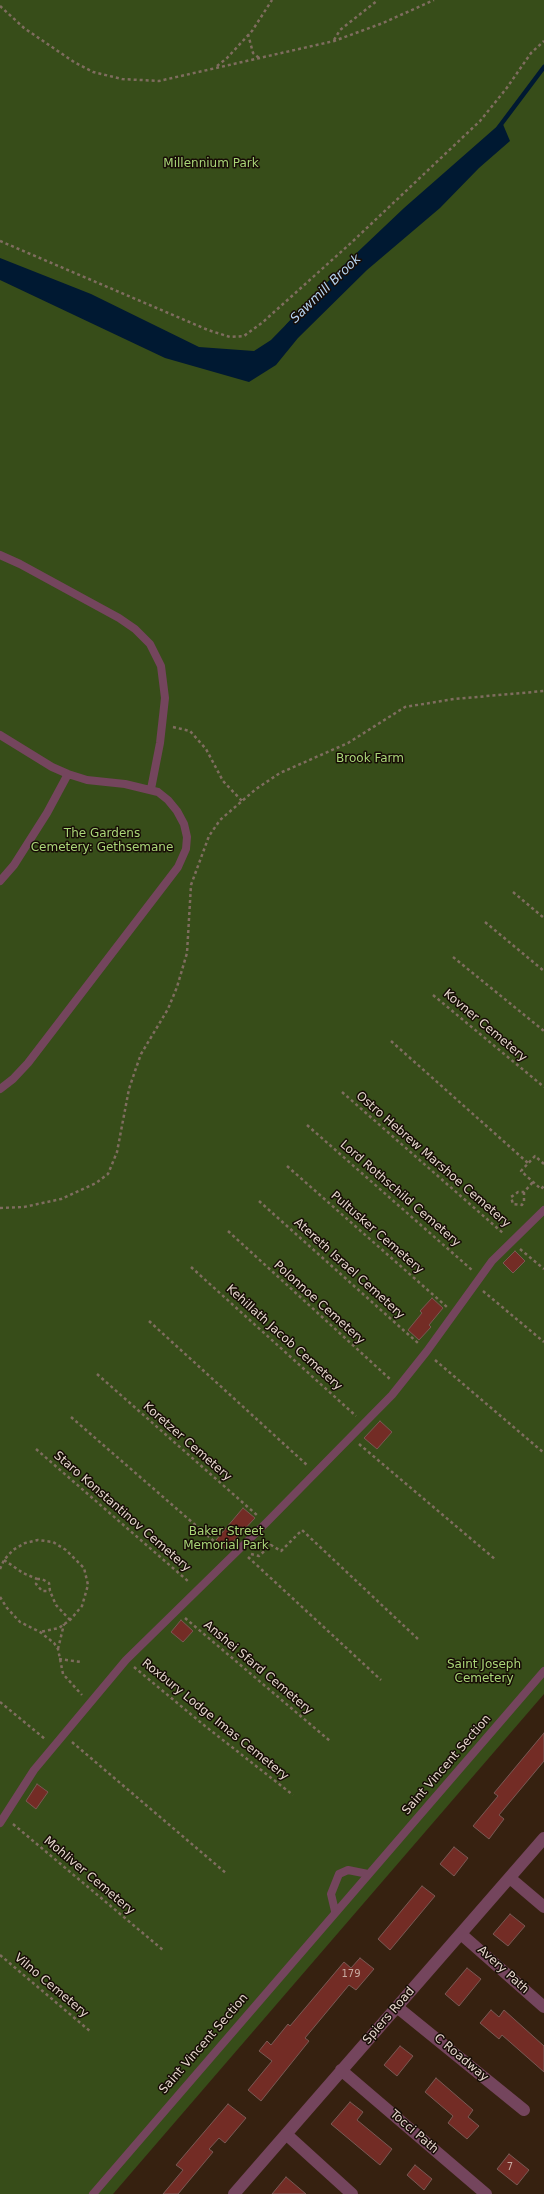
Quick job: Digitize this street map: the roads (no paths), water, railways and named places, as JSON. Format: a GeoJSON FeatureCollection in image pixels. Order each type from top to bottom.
{"type":"FeatureCollection","features":[{"type":"Feature","properties":{"kind":"street","name":"Spiers Road"},"geometry":{"type":"LineString","coordinates":[[234,2194],[544,1838]]}},
{"type":"Feature","properties":{"kind":"street"},"geometry":{"type":"LineString","coordinates":[[510,1878],[544,1907]]}},
{"type":"Feature","properties":{"kind":"street","name":"Avery Path"},"geometry":{"type":"LineString","coordinates":[[461,1934],[544,2007]]}},
{"type":"Feature","properties":{"kind":"street","name":"C Roadway"},"geometry":{"type":"LineString","coordinates":[[397,2007],[524,2110]]}},
{"type":"Feature","properties":{"kind":"street","name":"Tocci Path"},"geometry":{"type":"LineString","coordinates":[[342,2070],[486,2194]]}},
{"type":"Feature","properties":{"kind":"street"},"geometry":{"type":"LineString","coordinates":[[286,2134],[352,2194]]}},
{"type":"Feature","properties":{"kind":"lane"},"geometry":{"type":"LineString","coordinates":[[0,555],[20,564],[119,618],[145,638],[154,651],[163,674],[165,698],[151,789]]}},
{"type":"Feature","properties":{"kind":"lane"},"geometry":{"type":"LineString","coordinates":[[0,735],[52,767],[68,774],[87,780],[151,789],[168,800],[181,817],[187,837],[181,861],[28,1063],[13,1079],[0,1089]]}},
{"type":"Feature","properties":{"kind":"lane"},"geometry":{"type":"LineString","coordinates":[[0,881],[14,865],[47,813],[68,774]]}},
{"type":"Feature","properties":{"kind":"lane"},"geometry":{"type":"LineString","coordinates":[[2,1819],[23,1786],[53,1746],[126,1660],[175,1610],[266,1523],[399,1387],[427,1352],[492,1261],[544,1210]]}},
{"type":"Feature","properties":{"kind":"lane","name":"Saint Vincent Section"},"geometry":{"type":"LineString","coordinates":[[93,2194],[335,1911],[544,1671]]}},
{"type":"Feature","properties":{"kind":"lane"},"geometry":{"type":"LineString","coordinates":[[335,1911],[332,1894],[339,1874],[348,1870],[368,1874]]}},
{"type":"Feature","properties":{"kind":"water"},"geometry":{"type":"Polygon","coordinates":[[[502,122],[510,141],[479,168],[440,208],[367,270],[298,338],[276,365],[249,382],[165,358],[0,280],[0,258],[91,294],[199,347],[254,351],[271,340],[346,263],[404,208],[502,122]]]}},
{"type":"Feature","properties":{"kind":"waterway","name":"Sawmill Brook"},"geometry":{"type":"LineString","coordinates":[[499,127],[544,67]]}},
{"type":"Feature","properties":{"kind":"waterway","name":"Sawmill Brook"},"geometry":{"type":"LineString","coordinates":[[288,326],[306,306]]}},
{"type":"Feature","properties":{"kind":"park label","name":"Millennium Park"},"geometry":{"type":"Point","coordinates":[211,164]}},
{"type":"Feature","properties":{"kind":"park label","name":"Brook Farm"},"geometry":{"type":"Point","coordinates":[370,759]}},
{"type":"Feature","properties":{"kind":"park label","name":"The Gardens Cemetery: Gethsemane"},"geometry":{"type":"Point","coordinates":[102,841]}},
{"type":"Feature","properties":{"kind":"park label","name":"Baker Street Memorial Park"},"geometry":{"type":"Point","coordinates":[226,1539]}},
{"type":"Feature","properties":{"kind":"park label","name":"Saint Joseph Cemetery"},"geometry":{"type":"Point","coordinates":[484,1672]}}]}
